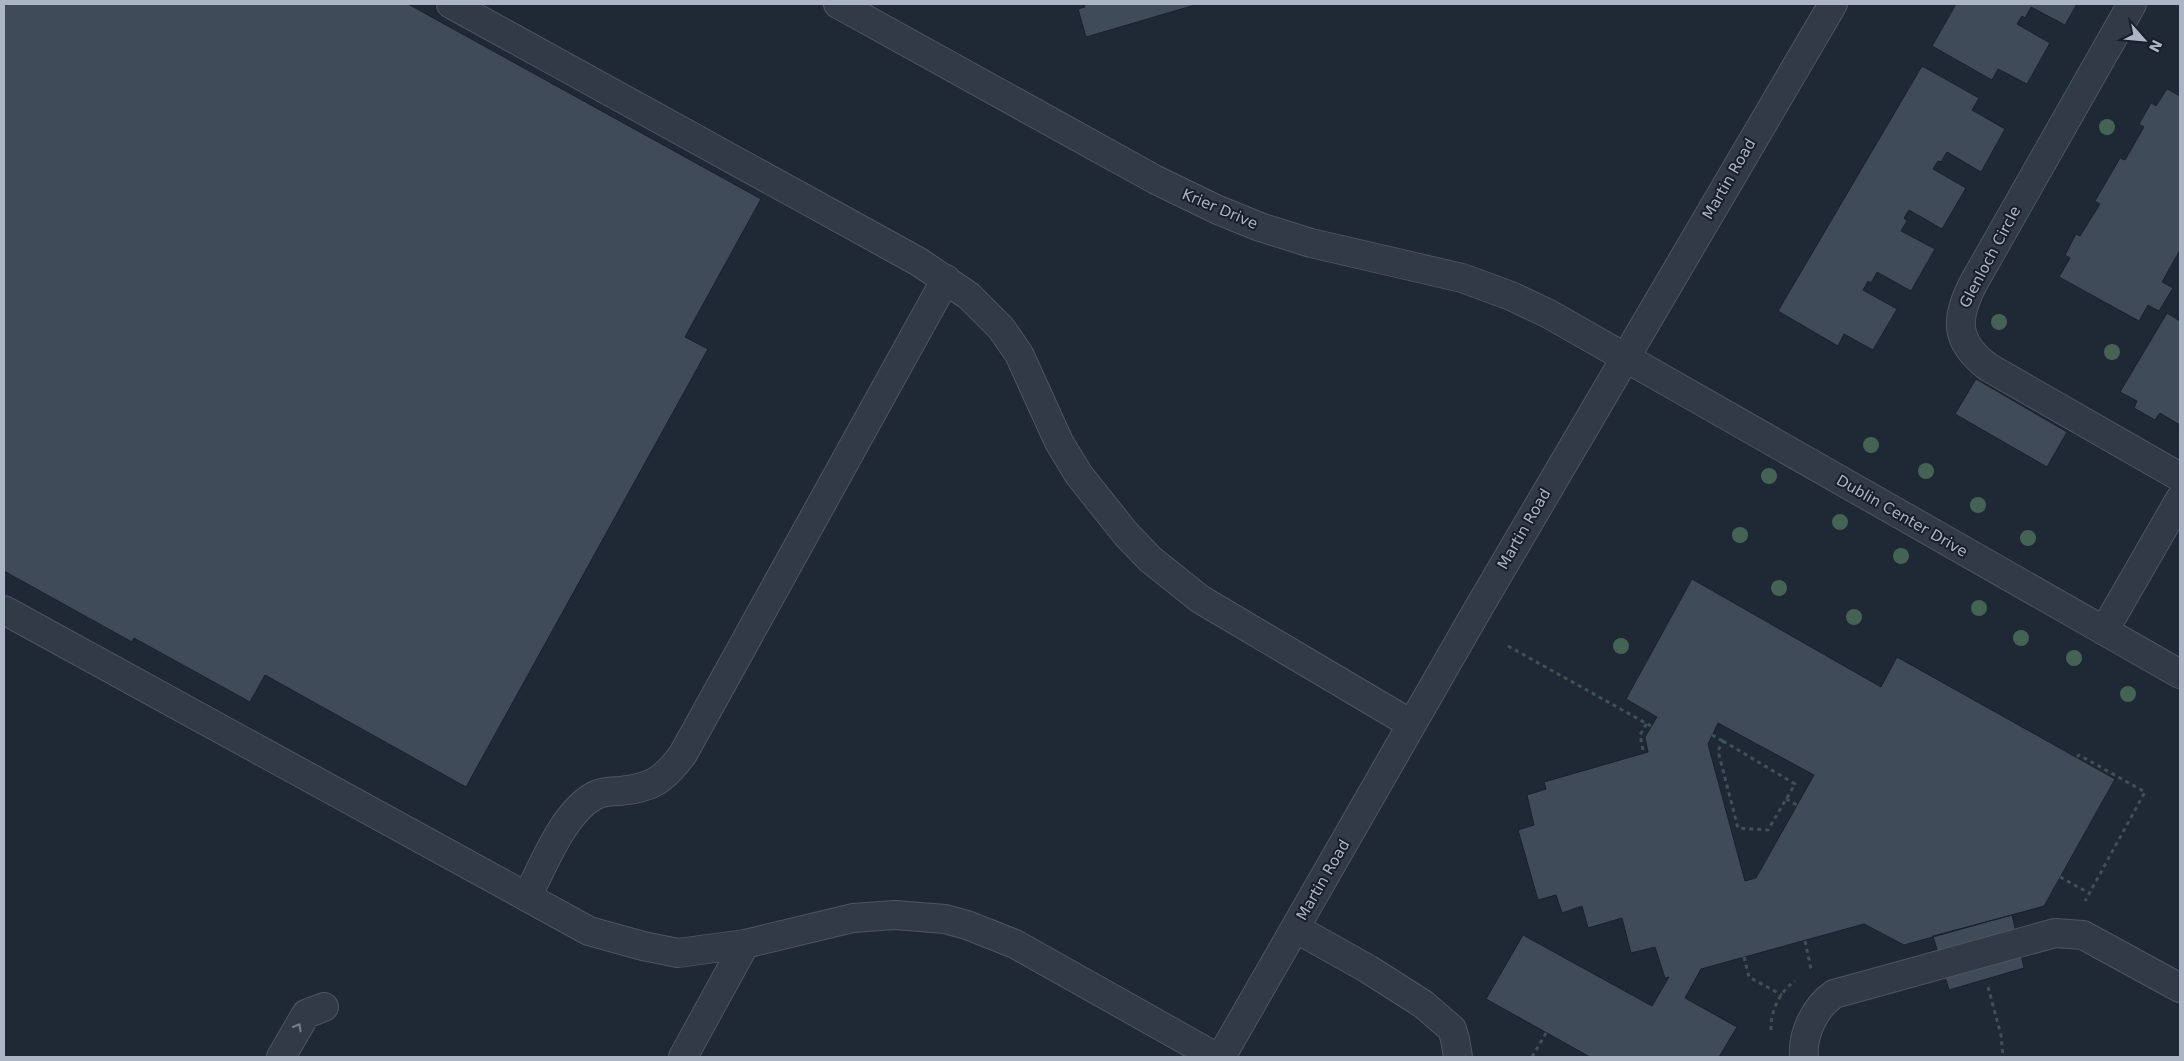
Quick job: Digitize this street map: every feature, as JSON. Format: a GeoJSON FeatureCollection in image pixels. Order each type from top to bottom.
{"type":"FeatureCollection","features":[{"type":"Feature","properties":{"kind":"street"},"geometry":{"type":"LineString","coordinates":[[451,4],[946,279],[985,310],[1001,328],[1019,354],[1059,442],[1078,474],[1126,534],[1150,559],[1172,579],[1208,604],[1411,724]]}},
{"type":"Feature","properties":{"kind":"street","name":"Krier Drive"},"geometry":{"type":"LineString","coordinates":[[838,4],[1120,160],[1212,207],[1260,227],[1311,243],[1423,268],[1481,284],[1549,314],[1624,358]]}},
{"type":"Feature","properties":{"kind":"street","name":"Martin Road"},"geometry":{"type":"LineString","coordinates":[[1221,1057],[1411,724],[1833,4]]}},
{"type":"Feature","properties":{"kind":"street","name":"Glenloch Circle"},"geometry":{"type":"LineString","coordinates":[[2132,4],[1974,282],[1960,314],[1960,328],[1964,342],[1972,353],[1988,367],[2180,477]]}},
{"type":"Feature","properties":{"kind":"street"},"geometry":{"type":"LineString","coordinates":[[527,897],[573,812],[587,800],[601,793],[637,789],[654,783],[670,771],[683,754],[946,279]]}},
{"type":"Feature","properties":{"kind":"street","name":"Dublin Center Drive"},"geometry":{"type":"LineString","coordinates":[[1624,358],[2180,674]]}},
{"type":"Feature","properties":{"kind":"street"},"geometry":{"type":"LineString","coordinates":[[2104,631],[2180,500]]}},
{"type":"Feature","properties":{"kind":"street"},"geometry":{"type":"LineString","coordinates":[[4,610],[589,931],[643,946],[678,953],[745,944],[826,924],[873,916],[921,916],[967,925],[1015,944],[1216,1057]]}},
{"type":"Feature","properties":{"kind":"street"},"geometry":{"type":"LineString","coordinates":[[1295,928],[1368,969],[1423,1004],[1452,1029],[1456,1039],[1458,1057]]}},
{"type":"Feature","properties":{"kind":"street"},"geometry":{"type":"LineString","coordinates":[[1804,1057],[1805,1039],[1813,1016],[1823,1003],[1834,994],[2055,933],[2078,933],[2180,988]]}},
{"type":"Feature","properties":{"kind":"street"},"geometry":{"type":"LineString","coordinates":[[683,1057],[745,944]]}},
{"type":"Feature","properties":{"kind":"street"},"geometry":{"type":"LineString","coordinates":[[281,1057],[306,1014],[324,1007]]}},
{"type":"Feature","properties":{"kind":"path"},"geometry":{"type":"LineString","coordinates":[[1508,646],[1651,726]]}},
{"type":"Feature","properties":{"kind":"path"},"geometry":{"type":"LineString","coordinates":[[1643,750],[1640,735],[1647,723]]}},
{"type":"Feature","properties":{"kind":"path"},"geometry":{"type":"LineString","coordinates":[[1712,736],[1722,741],[1795,784],[1768,830],[1738,828],[1718,751],[1722,741]]}},
{"type":"Feature","properties":{"kind":"path"},"geometry":{"type":"LineString","coordinates":[[2077,757],[2079,755],[2145,792],[2084,903]]}},
{"type":"Feature","properties":{"kind":"path"},"geometry":{"type":"LineString","coordinates":[[1786,799],[1797,805]]}},
{"type":"Feature","properties":{"kind":"path"},"geometry":{"type":"LineString","coordinates":[[2060,877],[2089,893]]}},
{"type":"Feature","properties":{"kind":"path"},"geometry":{"type":"LineString","coordinates":[[1805,940],[1812,975]]}},
{"type":"Feature","properties":{"kind":"path"},"geometry":{"type":"LineString","coordinates":[[1980,953],[2001,1035],[2004,1057]]}},
{"type":"Feature","properties":{"kind":"path"},"geometry":{"type":"LineString","coordinates":[[1744,957],[1749,977],[1782,995]]}},
{"type":"Feature","properties":{"kind":"path"},"geometry":{"type":"LineString","coordinates":[[1771,1032],[1772,1017],[1782,995],[1797,980]]}},
{"type":"Feature","properties":{"kind":"path"},"geometry":{"type":"LineString","coordinates":[[1532,1057],[1546,1033]]}},
{"type":"Feature","properties":{"kind":"building"},"geometry":{"type":"Polygon","coordinates":[[[4,4],[408,4],[761,199],[685,337],[708,349],[466,787],[265,675],[250,702],[134,638],[132,642],[4,571],[4,4]]]}},
{"type":"Feature","properties":{"kind":"building"},"geometry":{"type":"Polygon","coordinates":[[[1084,4],[1195,5],[1086,37],[1078,9],[1085,7],[1084,4]]]}},
{"type":"Feature","properties":{"kind":"building"},"geometry":{"type":"Polygon","coordinates":[[[1956,4],[2077,4],[2065,25],[2031,7],[2025,18],[2022,16],[2017,24],[2050,43],[2027,84],[1998,69],[1992,80],[1932,46],[1956,4]]]}},
{"type":"Feature","properties":{"kind":"building"},"geometry":{"type":"Polygon","coordinates":[[[1922,66],[1979,98],[1972,110],[2005,129],[1981,172],[1947,152],[1941,162],[1938,161],[1933,169],[1966,188],[1942,229],[1909,210],[1904,218],[1907,221],[1901,231],[1935,249],[1911,291],[1877,272],[1871,283],[1868,281],[1863,290],[1897,309],[1873,350],[1844,334],[1838,346],[1778,311],[1922,66]]]}},
{"type":"Feature","properties":{"kind":"building"},"geometry":{"type":"Polygon","coordinates":[[[2167,89],[2180,96],[2180,250],[2162,282],[2173,288],[2159,311],[2148,305],[2139,321],[2059,277],[2070,258],[2065,255],[2076,234],[2080,236],[2100,204],[2095,201],[2120,158],[2125,160],[2144,127],[2139,124],[2151,103],[2156,106],[2167,89]]]}},
{"type":"Feature","properties":{"kind":"building"},"geometry":{"type":"Polygon","coordinates":[[[2167,313],[2180,321],[2180,425],[2160,413],[2155,420],[2134,408],[2137,401],[2120,392],[2167,313]]]}},
{"type":"Feature","properties":{"kind":"building"},"geometry":{"type":"Polygon","coordinates":[[[1976,379],[2067,432],[2047,467],[1955,414],[1976,379]]]}},
{"type":"Feature","properties":{"kind":"building"},"geometry":{"type":"Polygon","coordinates":[[[1692,579],[1881,687],[1897,657],[2115,779],[2044,906],[1904,945],[1864,924],[1701,969],[1685,998],[1737,1027],[1719,1057],[1590,1057],[1486,999],[1523,935],[1652,1006],[1669,977],[1665,978],[1655,947],[1631,953],[1622,918],[1588,928],[1582,906],[1562,913],[1556,895],[1538,900],[1518,830],[1534,825],[1527,795],[1546,789],[1544,782],[1648,752],[1645,737],[1657,717],[1626,699],[1692,579]],[[1718,723],[1708,744],[1745,881],[1756,878],[1814,775],[1718,723]]]}},
{"type":"Feature","properties":{"kind":"building"},"geometry":{"type":"Polygon","coordinates":[[[2012,915],[2024,968],[1949,990],[1933,936],[2012,915]]]}}]}
